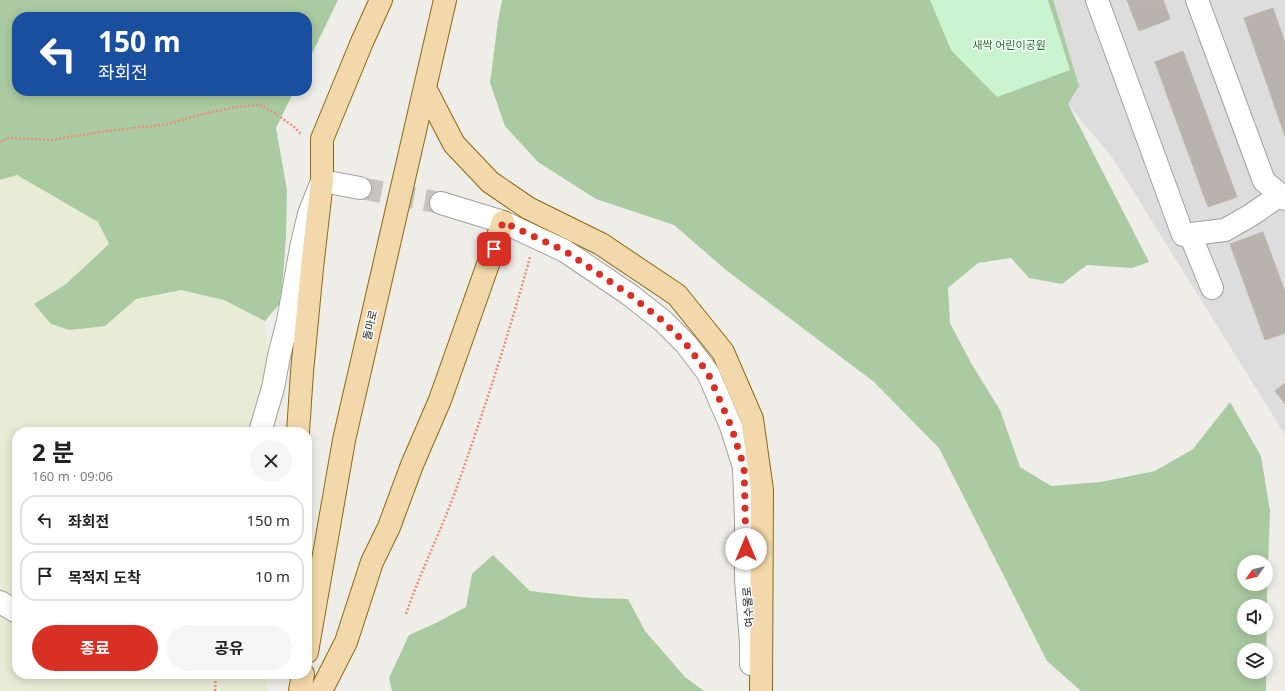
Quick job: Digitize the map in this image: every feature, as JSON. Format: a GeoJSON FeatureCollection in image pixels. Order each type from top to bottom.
{"type":"FeatureCollection","features":[{"type":"Feature","properties":{"kind":"main road"},"geometry":{"type":"LineString","coordinates":[[298,427],[307,320],[322,181],[322,139],[362,42],[382,0]]}},
{"type":"Feature","properties":{"kind":"main road","name":"돌마로"},"geometry":{"type":"LineString","coordinates":[[312,623],[344,440],[445,0]]}},
{"type":"Feature","properties":{"kind":"main road"},"geometry":{"type":"LineString","coordinates":[[425,88],[454,144],[490,182],[528,208],[601,244],[677,294],[723,352],[752,419],[762,490],[761,691]]}},
{"type":"Feature","properties":{"kind":"main road"},"geometry":{"type":"LineString","coordinates":[[321,691],[346,642],[372,562],[389,527],[412,465],[442,393],[503,222]]}},
{"type":"Feature","properties":{"kind":"main road"},"geometry":{"type":"LineString","coordinates":[[287,679],[288,691]]}},
{"type":"Feature","properties":{"kind":"main road"},"geometry":{"type":"LineString","coordinates":[[300,691],[302,679]]}},
{"type":"Feature","properties":{"kind":"street"},"geometry":{"type":"LineString","coordinates":[[1097,0],[1183,235],[1225,230],[1283,197],[1264,181],[1197,0]]}},
{"type":"Feature","properties":{"kind":"street"},"geometry":{"type":"LineString","coordinates":[[261,427],[288,321],[301,248],[309,214],[322,181],[360,188]]}},
{"type":"Feature","properties":{"kind":"street","name":"여수울로"},"geometry":{"type":"LineString","coordinates":[[441,203],[503,222],[565,251],[607,279],[663,321],[686,344],[708,373],[731,426],[744,467],[746,580],[751,642],[750,691]]}},
{"type":"Feature","properties":{"kind":"street"},"geometry":{"type":"LineString","coordinates":[[1190,234],[1212,288]]}},
{"type":"Feature","properties":{"kind":"street"},"geometry":{"type":"LineString","coordinates":[[0,602],[12,609]]}},
{"type":"Feature","properties":{"kind":"path"},"geometry":{"type":"LineString","coordinates":[[0,142],[9,138],[51,140],[100,132],[169,124],[198,115],[236,107],[258,105],[293,126],[306,141]]}},
{"type":"Feature","properties":{"kind":"path"},"geometry":{"type":"LineString","coordinates":[[406,614],[453,496],[511,325],[536,238]]}},
{"type":"Feature","properties":{"kind":"path"},"geometry":{"type":"LineString","coordinates":[[215,691],[216,679]]}},
{"type":"Feature","properties":{"kind":"shaded area"},"geometry":{"type":"Polygon","coordinates":[[[980,0],[1285,0],[1285,435],[1112,157],[980,0]]]}},
{"type":"Feature","properties":{"kind":"green space"},"geometry":{"type":"Polygon","coordinates":[[[0,0],[338,0],[312,54],[312,12],[12,12],[12,96],[292,96],[276,128],[287,190],[286,237],[281,302],[265,321],[224,300],[181,290],[136,299],[105,326],[70,330],[51,324],[34,304],[66,284],[109,244],[98,222],[17,175],[0,180],[0,0]]]}},
{"type":"Feature","properties":{"kind":"green space"},"geometry":{"type":"Polygon","coordinates":[[[502,0],[1053,0],[1079,86],[1068,104],[1149,262],[1132,268],[1087,265],[1062,284],[1029,278],[1011,258],[978,263],[948,288],[950,323],[971,363],[1000,410],[1020,467],[1051,486],[1101,482],[1155,471],[1193,449],[1230,402],[1261,456],[1270,511],[1268,555],[1237,555],[1237,591],[1267,591],[1267,599],[1237,599],[1237,635],[1267,635],[1266,643],[1237,643],[1237,679],[1266,679],[1266,691],[1081,691],[1047,661],[939,448],[874,382],[726,270],[674,225],[596,199],[538,162],[505,126],[490,83],[502,0]]]}},
{"type":"Feature","properties":{"kind":"green space","name":"새싹 어린이공원"},"geometry":{"type":"Polygon","coordinates":[[[930,0],[1048,0],[1070,70],[997,97],[951,50],[930,0]]]}},
{"type":"Feature","properties":{"kind":"green space"},"geometry":{"type":"Polygon","coordinates":[[[17,175],[98,222],[109,244],[66,284],[34,304],[51,324],[105,326],[136,299],[181,290],[224,300],[265,321],[273,427],[12,427],[12,679],[267,679],[267,691],[0,691],[0,180],[17,175]]]}},
{"type":"Feature","properties":{"kind":"green space"},"geometry":{"type":"Polygon","coordinates":[[[493,555],[530,591],[590,598],[628,599],[645,631],[685,677],[704,691],[392,691],[389,678],[409,635],[466,607],[472,574],[493,555]]]}},
{"type":"Feature","properties":{"kind":"building"},"geometry":{"type":"Polygon","coordinates":[[[1127,0],[1163,0],[1170,19],[1139,31],[1127,0]]]}},
{"type":"Feature","properties":{"kind":"building"},"geometry":{"type":"Polygon","coordinates":[[[1273,8],[1285,43],[1285,136],[1244,18],[1273,8]]]}},
{"type":"Feature","properties":{"kind":"building"},"geometry":{"type":"Polygon","coordinates":[[[1183,51],[1237,197],[1208,207],[1155,62],[1183,51]]]}},
{"type":"Feature","properties":{"kind":"building"},"geometry":{"type":"Polygon","coordinates":[[[1263,232],[1285,292],[1285,333],[1265,340],[1230,244],[1263,232]]]}},
{"type":"Feature","properties":{"kind":"building"},"geometry":{"type":"Polygon","coordinates":[[[1285,383],[1285,404],[1275,391],[1285,383]]]}},
{"type":"Feature","properties":{"kind":"tunnel"},"geometry":{"type":"LineString","coordinates":[[360,188],[441,203]]}},
{"type":"Feature","properties":{"kind":"route"},"geometry":{"type":"LineString","coordinates":[[494,249],[503,222],[565,251],[630,295],[663,321],[686,344],[708,373],[731,426],[744,467],[746,549]]}}]}
